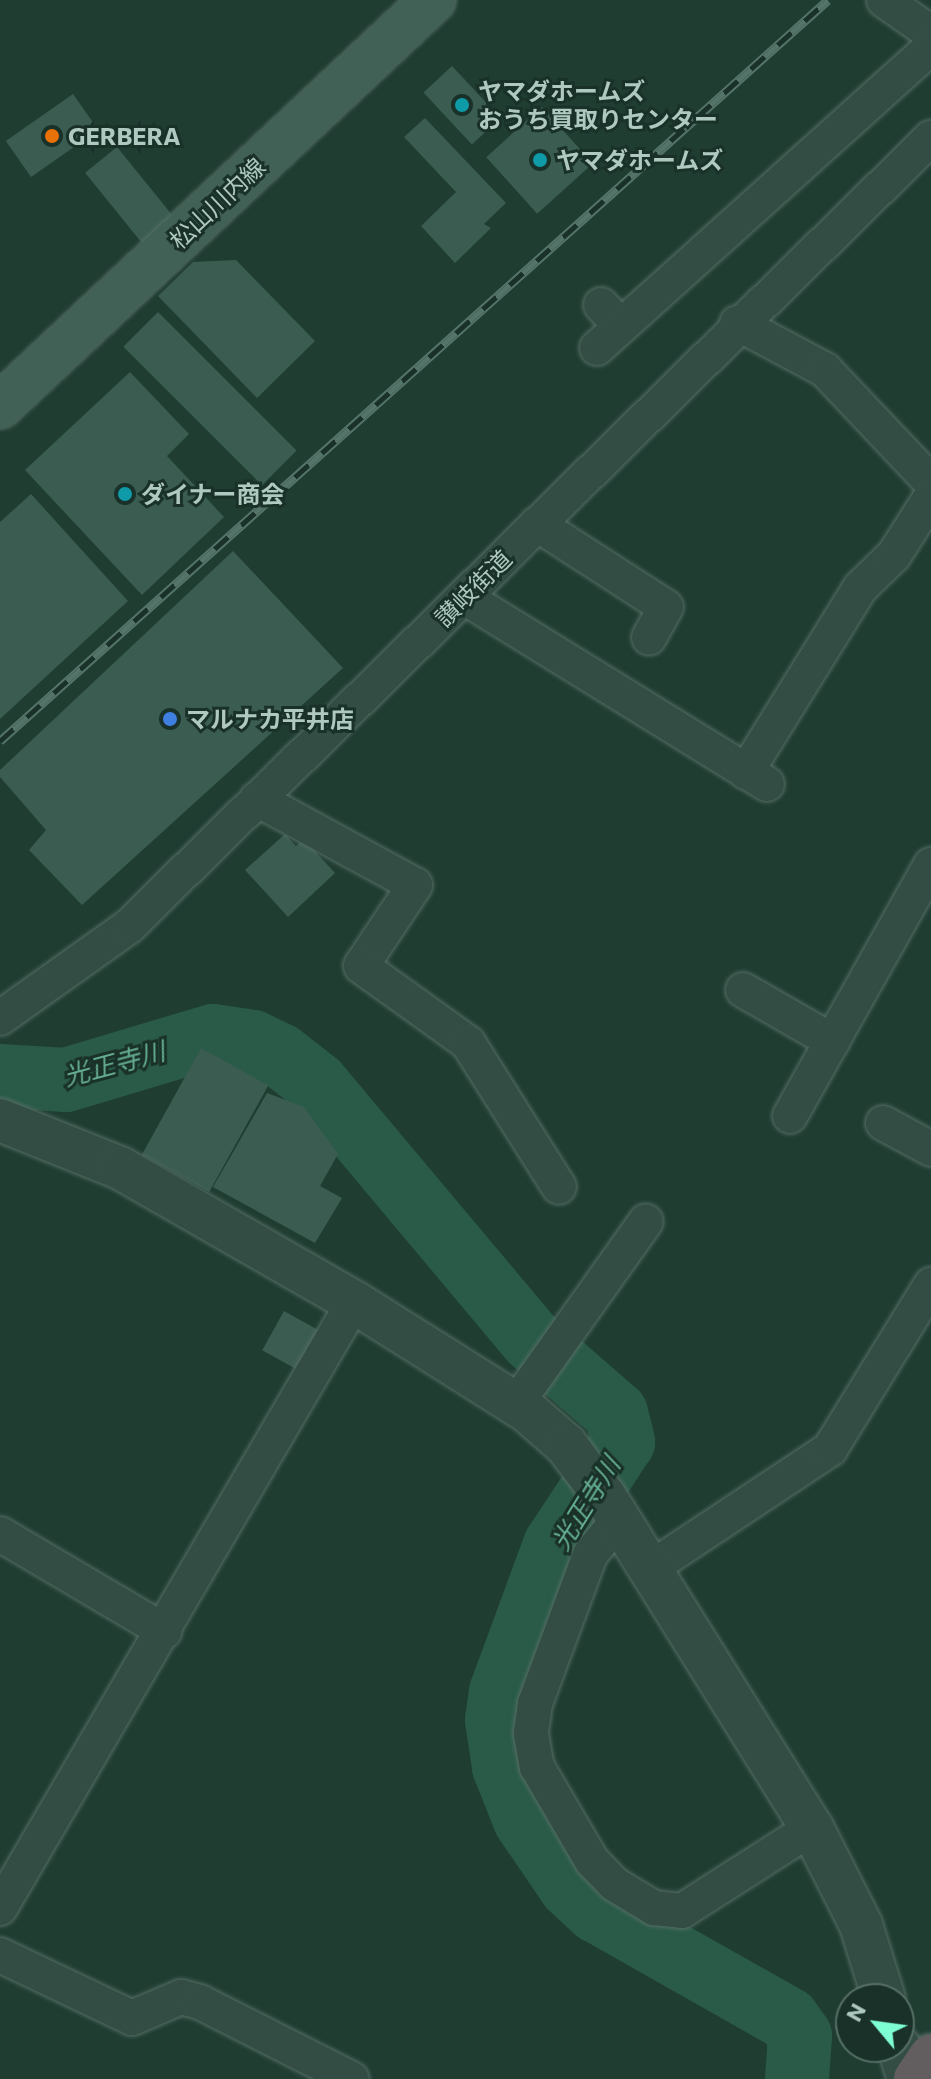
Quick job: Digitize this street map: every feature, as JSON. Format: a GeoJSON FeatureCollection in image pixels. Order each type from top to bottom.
{"type":"FeatureCollection","features":[{"type":"Feature","properties":{"kind":"highway"},"geometry":{"type":"LineString","coordinates":[[916,2079],[931,2057]]}},
{"type":"Feature","properties":{"kind":"main road","name":"松山川内線"},"geometry":{"type":"LineString","coordinates":[[0,406],[433,0]]}},
{"type":"Feature","properties":{"kind":"street"},"geometry":{"type":"LineString","coordinates":[[884,0],[931,33]]}},
{"type":"Feature","properties":{"kind":"street"},"geometry":{"type":"LineString","coordinates":[[606,326],[740,202],[931,47]]}},
{"type":"Feature","properties":{"kind":"street","name":"讃岐街道"},"geometry":{"type":"LineString","coordinates":[[0,1018],[128,927],[737,323],[931,138]]}},
{"type":"Feature","properties":{"kind":"street"},"geometry":{"type":"LineString","coordinates":[[737,323],[825,370],[931,482]]}},
{"type":"Feature","properties":{"kind":"street"},"geometry":{"type":"LineString","coordinates":[[464,597],[757,778],[860,588],[894,555],[931,497]]}},
{"type":"Feature","properties":{"kind":"street"},"geometry":{"type":"LineString","coordinates":[[537,524],[666,607],[649,638]]}},
{"type":"Feature","properties":{"kind":"street"},"geometry":{"type":"LineString","coordinates":[[257,799],[415,885],[361,966],[468,1043],[559,1187]]}},
{"type":"Feature","properties":{"kind":"street"},"geometry":{"type":"LineString","coordinates":[[790,1116],[931,865]]}},
{"type":"Feature","properties":{"kind":"street"},"geometry":{"type":"LineString","coordinates":[[743,990],[832,1041]]}},
{"type":"Feature","properties":{"kind":"street"},"geometry":{"type":"LineString","coordinates":[[0,1120],[120,1168],[354,1302],[516,1404],[604,1495],[651,1568],[812,1828],[861,1925],[879,1983]]}},
{"type":"Feature","properties":{"kind":"street"},"geometry":{"type":"LineString","coordinates":[[883,1123],[931,1149]]}},
{"type":"Feature","properties":{"kind":"street"},"geometry":{"type":"LineString","coordinates":[[516,1404],[646,1221]]}},
{"type":"Feature","properties":{"kind":"street"},"geometry":{"type":"LineString","coordinates":[[651,1568],[830,1449],[931,1285]]}},
{"type":"Feature","properties":{"kind":"street"},"geometry":{"type":"LineString","coordinates":[[0,1908],[354,1302]]}},
{"type":"Feature","properties":{"kind":"street"},"geometry":{"type":"LineString","coordinates":[[604,1495],[590,1555],[535,1704],[531,1734],[537,1767],[592,1861],[614,1884],[654,1908],[682,1911],[812,1828]]}},
{"type":"Feature","properties":{"kind":"street"},"geometry":{"type":"LineString","coordinates":[[0,1534],[164,1631]]}},
{"type":"Feature","properties":{"kind":"street"},"geometry":{"type":"LineString","coordinates":[[0,1955],[132,2018],[181,1997],[200,2002],[352,2079]]}},
{"type":"Feature","properties":{"kind":"building","name":"ヤマダホームズ おうち買取りセンター"},"geometry":{"type":"Polygon","coordinates":[[[452,66],[500,118],[472,145],[423,93],[452,66]]]}},
{"type":"Feature","properties":{"kind":"building","name":"GERBERA"},"geometry":{"type":"Polygon","coordinates":[[[73,94],[98,130],[31,177],[6,141],[73,94]]]}},
{"type":"Feature","properties":{"kind":"building","name":"ヤマダホームズ"},"geometry":{"type":"Polygon","coordinates":[[[542,107],[593,163],[537,214],[486,157],[542,107]]]}},
{"type":"Feature","properties":{"kind":"building"},"geometry":{"type":"Polygon","coordinates":[[[425,118],[506,203],[484,224],[491,228],[455,263],[421,226],[456,192],[404,137],[425,118]]]}},
{"type":"Feature","properties":{"kind":"building"},"geometry":{"type":"Polygon","coordinates":[[[117,147],[177,222],[146,247],[85,173],[117,147]]]}},
{"type":"Feature","properties":{"kind":"building"},"geometry":{"type":"Polygon","coordinates":[[[236,260],[315,341],[257,398],[158,296],[193,262],[236,260]]]}},
{"type":"Feature","properties":{"kind":"building"},"geometry":{"type":"Polygon","coordinates":[[[158,312],[297,451],[262,485],[123,347],[158,312]]]}},
{"type":"Feature","properties":{"kind":"building","name":"ダイナー商会"},"geometry":{"type":"Polygon","coordinates":[[[130,372],[189,434],[167,456],[224,517],[142,595],[25,470],[130,372]]]}},
{"type":"Feature","properties":{"kind":"building"},"geometry":{"type":"Polygon","coordinates":[[[31,494],[128,601],[0,719],[0,522],[31,494]]]}},
{"type":"Feature","properties":{"kind":"building","name":"マルナカ平井店"},"geometry":{"type":"Polygon","coordinates":[[[233,551],[343,668],[82,905],[29,850],[46,830],[0,777],[0,770],[233,551]]]}},
{"type":"Feature","properties":{"kind":"building"},"geometry":{"type":"Polygon","coordinates":[[[285,834],[296,846],[304,839],[335,873],[288,917],[245,870],[285,834]]]}},
{"type":"Feature","properties":{"kind":"building"},"geometry":{"type":"Polygon","coordinates":[[[201,1048],[268,1085],[209,1192],[142,1155],[201,1048]]]}},
{"type":"Feature","properties":{"kind":"building"},"geometry":{"type":"Polygon","coordinates":[[[267,1093],[304,1107],[338,1154],[320,1186],[342,1198],[315,1243],[213,1187],[267,1093]]]}},
{"type":"Feature","properties":{"kind":"building"},"geometry":{"type":"Polygon","coordinates":[[[284,1311],[329,1336],[307,1375],[262,1350],[284,1311]]]}},
{"type":"Feature","properties":{"kind":"waterway","name":"光正寺川"},"geometry":{"type":"LineString","coordinates":[[0,1076],[66,1080],[213,1036],[253,1042],[280,1055],[317,1084],[532,1340],[616,1413],[623,1442],[555,1545],[501,1692],[497,1720],[504,1767],[525,1820],[570,1886],[597,1911],[788,2019],[800,2036],[797,2079]]}},
{"type":"Feature","properties":{"kind":"railway"},"geometry":{"type":"LineString","coordinates":[[0,741],[828,0]]}},
{"type":"Feature","properties":{"kind":"place","name":"ヤマダホームズ おうち買取りセンター"},"geometry":{"type":"Point","coordinates":[462,105]}},
{"type":"Feature","properties":{"kind":"place","name":"GERBERA"},"geometry":{"type":"Point","coordinates":[52,136]}},
{"type":"Feature","properties":{"kind":"place","name":"ヤマダホームズ"},"geometry":{"type":"Point","coordinates":[540,160]}},
{"type":"Feature","properties":{"kind":"place","name":"ダイナー商会"},"geometry":{"type":"Point","coordinates":[125,494]}},
{"type":"Feature","properties":{"kind":"place","name":"マルナカ平井店"},"geometry":{"type":"Point","coordinates":[170,719]}}]}
